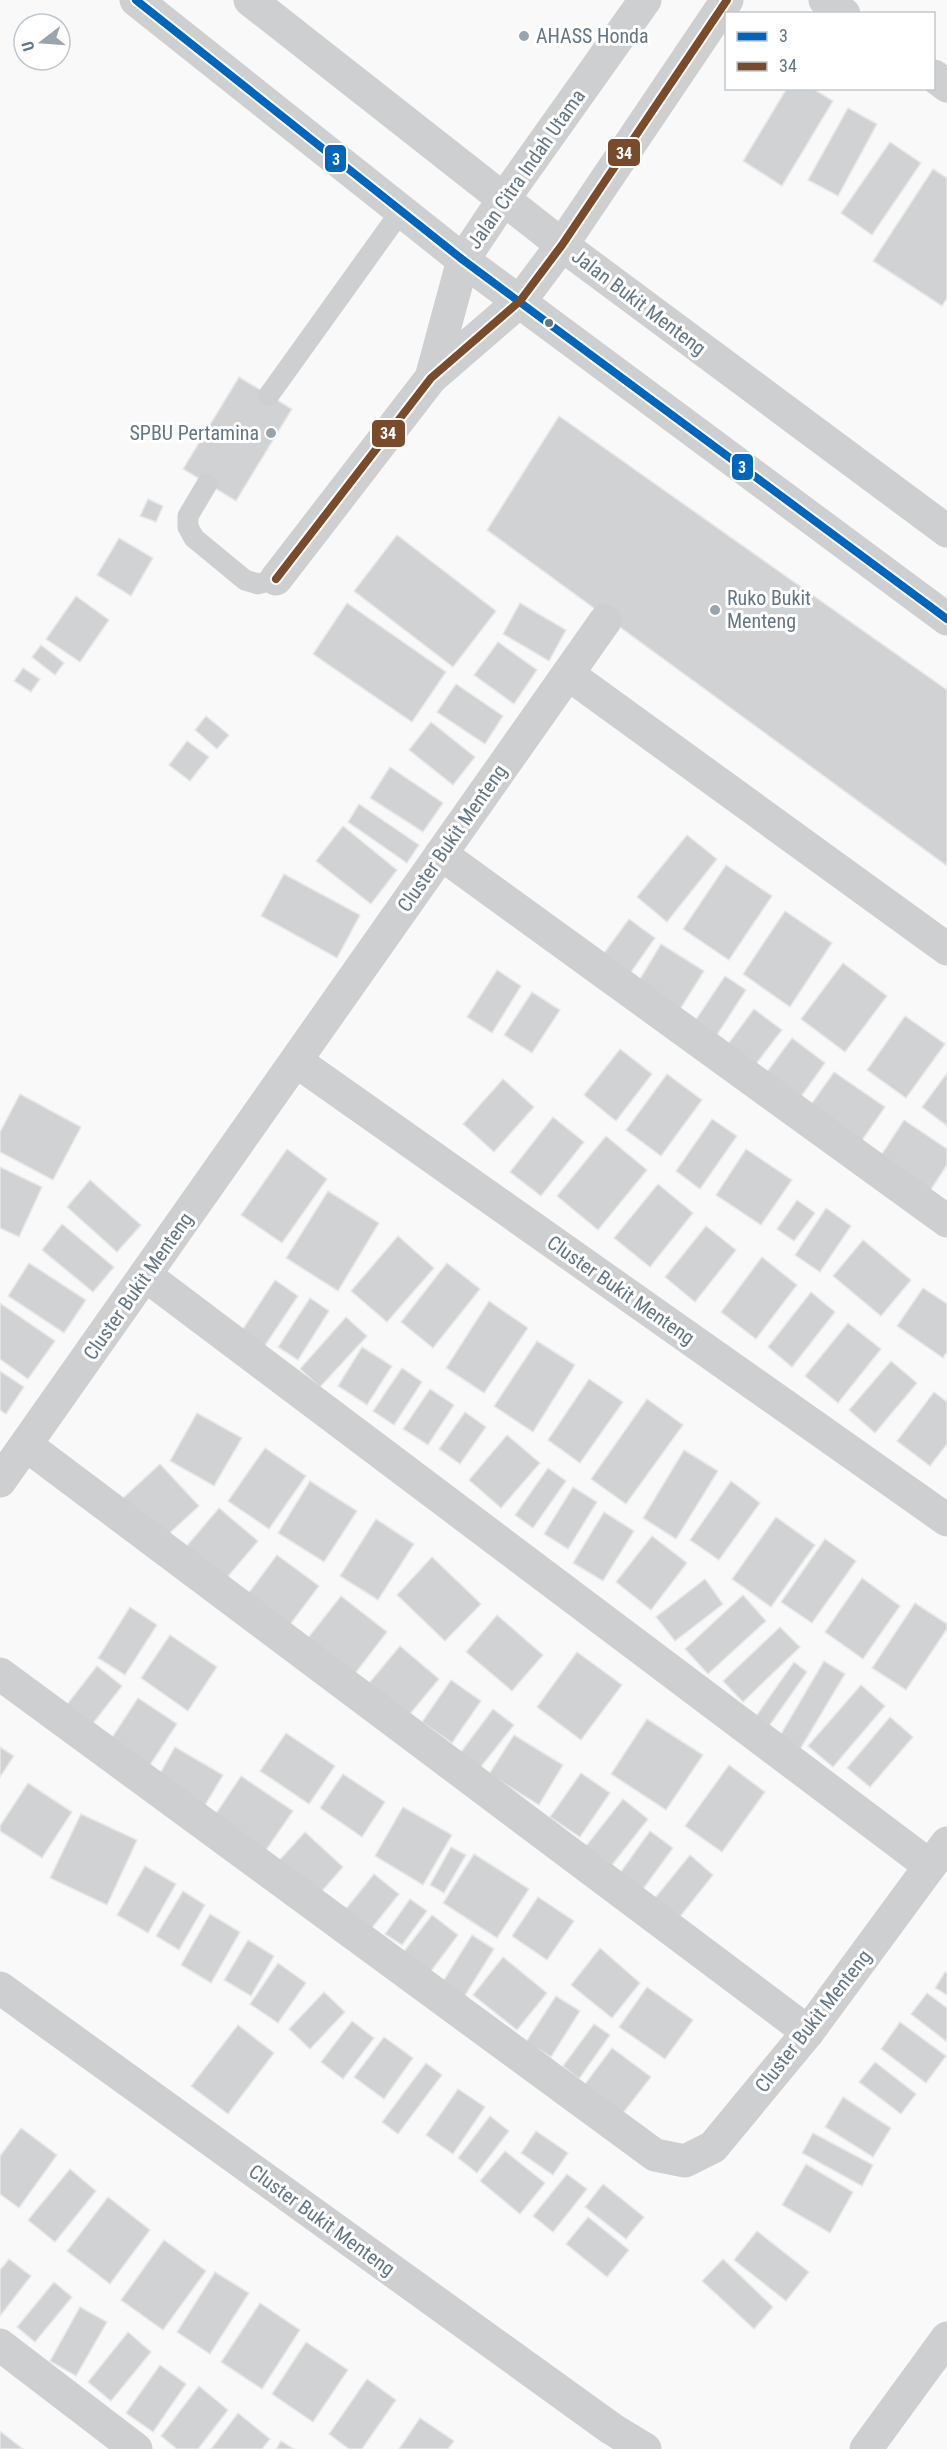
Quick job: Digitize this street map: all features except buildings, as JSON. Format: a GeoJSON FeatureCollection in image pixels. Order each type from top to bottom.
{"type":"FeatureCollection","features":[{"type":"Feature","properties":{"kind":"street"},"geometry":{"type":"LineString","coordinates":[[136,0],[463,260],[947,619]]}},
{"type":"Feature","properties":{"kind":"street","name":"Jalan Bukit Menteng"},"geometry":{"type":"LineString","coordinates":[[250,0],[503,200],[947,531]]}},
{"type":"Feature","properties":{"kind":"street","name":"Jalan Citra Indah Utama"},"geometry":{"type":"LineString","coordinates":[[431,378],[463,260],[645,0]]}},
{"type":"Feature","properties":{"kind":"street"},"geometry":{"type":"LineString","coordinates":[[276,579],[431,378],[520,302],[562,244],[727,0]]}},
{"type":"Feature","properties":{"kind":"street"},"geometry":{"type":"LineString","coordinates":[[825,0],[841,12]]}},
{"type":"Feature","properties":{"kind":"street","name":"Cluster Bukit Menteng"},"geometry":{"type":"LineString","coordinates":[[0,1481],[605,621]]}},
{"type":"Feature","properties":{"kind":"street"},"geometry":{"type":"LineString","coordinates":[[568,674],[947,949]]}},
{"type":"Feature","properties":{"kind":"street"},"geometry":{"type":"LineString","coordinates":[[441,854],[947,1221]]}},
{"type":"Feature","properties":{"kind":"street","name":"Cluster Bukit Menteng"},"geometry":{"type":"LineString","coordinates":[[296,1061],[947,1520]]}},
{"type":"Feature","properties":{"kind":"street"},"geometry":{"type":"LineString","coordinates":[[145,1275],[939,1854]]}},
{"type":"Feature","properties":{"kind":"street"},"geometry":{"type":"LineString","coordinates":[[26,1445],[808,2032]]}},
{"type":"Feature","properties":{"kind":"street","name":"Cluster Bukit Menteng"},"geometry":{"type":"LineString","coordinates":[[0,1674],[655,2155],[685,2161],[714,2147],[808,2032],[939,1854]]}},
{"type":"Feature","properties":{"kind":"street","name":"Cluster Bukit Menteng"},"geometry":{"type":"LineString","coordinates":[[0,1988],[603,2422],[645,2449]]}},
{"type":"Feature","properties":{"kind":"street"},"geometry":{"type":"LineString","coordinates":[[866,2449],[947,2338]]}},
{"type":"Feature","properties":{"kind":"street"},"geometry":{"type":"LineString","coordinates":[[0,2345],[136,2449]]}},
{"type":"Feature","properties":{"kind":"lane"},"geometry":{"type":"LineString","coordinates":[[269,395],[401,211]]}},
{"type":"Feature","properties":{"kind":"lane"},"geometry":{"type":"LineString","coordinates":[[207,484],[188,516],[188,527],[194,538],[244,580],[258,584],[276,579]]}},
{"type":"Feature","properties":{"kind":"transit line","name":"3"},"geometry":{"type":"LineString","coordinates":[[136,0],[463,260],[947,619]]}},
{"type":"Feature","properties":{"kind":"transit line","name":"34"},"geometry":{"type":"LineString","coordinates":[[276,579],[431,378],[520,301],[562,245],[727,0]]}},
{"type":"Feature","properties":{"kind":"place","name":"AHASS Honda"},"geometry":{"type":"Point","coordinates":[524,36]}},
{"type":"Feature","properties":{"kind":"place","name":"SPBU Pertamina"},"geometry":{"type":"Point","coordinates":[271,433]}},
{"type":"Feature","properties":{"kind":"place","name":"Ruko Bukit Menteng"},"geometry":{"type":"Point","coordinates":[715,610]}}]}
